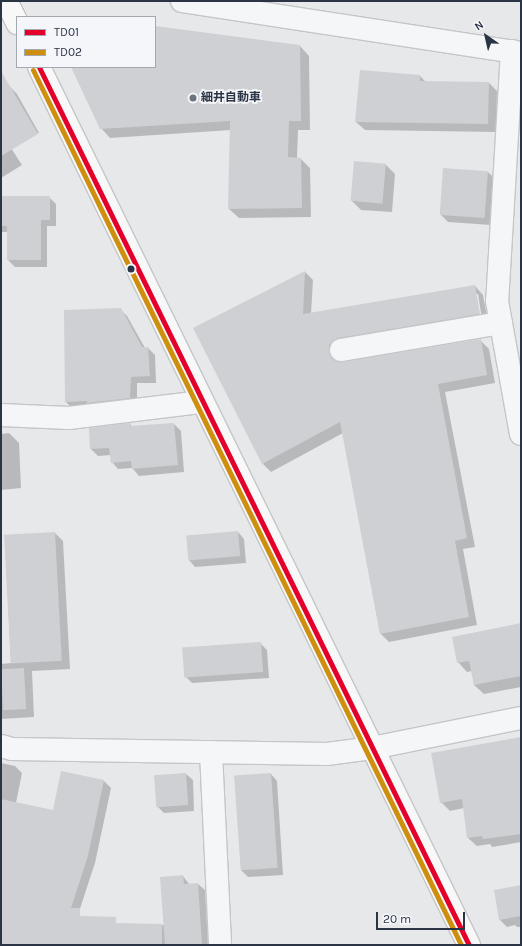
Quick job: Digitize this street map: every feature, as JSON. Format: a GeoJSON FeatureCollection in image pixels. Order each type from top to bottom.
{"type":"FeatureCollection","features":[{"type":"Feature","properties":{"kind":"main road"},"geometry":{"type":"LineString","coordinates":[[6,1],[16,21]]}},
{"type":"Feature","properties":{"kind":"main road"},"geometry":{"type":"LineString","coordinates":[[38,68],[469,945]]}},
{"type":"Feature","properties":{"kind":"street"},"geometry":{"type":"LineString","coordinates":[[182,1],[307,10],[516,52],[497,301],[521,434]]}},
{"type":"Feature","properties":{"kind":"street"},"geometry":{"type":"LineString","coordinates":[[341,350],[501,323]]}},
{"type":"Feature","properties":{"kind":"street"},"geometry":{"type":"LineString","coordinates":[[1,415],[69,418],[202,402]]}},
{"type":"Feature","properties":{"kind":"street"},"geometry":{"type":"LineString","coordinates":[[1,746],[12,749],[327,754],[372,748],[521,718]]}},
{"type":"Feature","properties":{"kind":"street"},"geometry":{"type":"LineString","coordinates":[[211,752],[220,945]]}},
{"type":"Feature","properties":{"kind":"building","name":"細井自動車"},"geometry":{"type":"Polygon","coordinates":[[[156,26],[300,45],[301,121],[289,121],[288,157],[301,158],[302,208],[228,209],[230,121],[100,129],[71,68],[156,68],[156,26]]]}},
{"type":"Feature","properties":{"kind":"building"},"geometry":{"type":"Polygon","coordinates":[[[360,70],[420,75],[420,81],[489,82],[488,124],[355,122],[360,70]]]}},
{"type":"Feature","properties":{"kind":"building"},"geometry":{"type":"Polygon","coordinates":[[[1,71],[38,134],[1,156],[1,71]]]}},
{"type":"Feature","properties":{"kind":"building"},"geometry":{"type":"Polygon","coordinates":[[[354,161],[386,164],[382,204],[351,201],[354,161]]]}},
{"type":"Feature","properties":{"kind":"building"},"geometry":{"type":"Polygon","coordinates":[[[443,168],[488,171],[485,218],[440,215],[443,168]]]}},
{"type":"Feature","properties":{"kind":"building"},"geometry":{"type":"Polygon","coordinates":[[[1,196],[50,196],[50,220],[41,220],[41,260],[7,260],[7,226],[1,226],[1,196]]]}},
{"type":"Feature","properties":{"kind":"building"},"geometry":{"type":"Polygon","coordinates":[[[305,271],[303,314],[475,285],[480,314],[339,338],[329,345],[329,352],[332,358],[337,362],[343,362],[481,339],[487,375],[438,384],[467,538],[455,541],[469,617],[380,634],[340,422],[262,464],[193,328],[305,271]]]}},
{"type":"Feature","properties":{"kind":"building"},"geometry":{"type":"Polygon","coordinates":[[[121,308],[142,347],[148,347],[150,376],[131,377],[130,398],[87,403],[87,401],[65,402],[64,310],[121,308]]]}},
{"type":"Feature","properties":{"kind":"building"},"geometry":{"type":"Polygon","coordinates":[[[130,423],[130,426],[174,423],[178,465],[132,469],[131,461],[111,463],[109,448],[90,449],[89,428],[130,423]]]}},
{"type":"Feature","properties":{"kind":"building"},"geometry":{"type":"Polygon","coordinates":[[[238,531],[240,556],[188,560],[186,536],[238,531]]]}},
{"type":"Feature","properties":{"kind":"building"},"geometry":{"type":"Polygon","coordinates":[[[55,532],[62,661],[11,663],[4,535],[55,532]]]}},
{"type":"Feature","properties":{"kind":"building"},"geometry":{"type":"Polygon","coordinates":[[[521,623],[521,676],[474,685],[469,661],[457,663],[452,637],[521,623]]]}},
{"type":"Feature","properties":{"kind":"building"},"geometry":{"type":"Polygon","coordinates":[[[261,642],[263,672],[184,677],[182,648],[261,642]]]}},
{"type":"Feature","properties":{"kind":"building"},"geometry":{"type":"Polygon","coordinates":[[[24,668],[26,709],[3,710],[1,669],[24,668]]]}},
{"type":"Feature","properties":{"kind":"building"},"geometry":{"type":"Polygon","coordinates":[[[521,737],[521,834],[483,839],[482,836],[467,838],[462,799],[440,803],[431,753],[521,737]]]}},
{"type":"Feature","properties":{"kind":"building"},"geometry":{"type":"Polygon","coordinates":[[[61,771],[104,780],[88,856],[71,908],[80,908],[80,916],[116,917],[116,923],[162,924],[162,945],[1,945],[1,799],[53,810],[61,771]]]}},
{"type":"Feature","properties":{"kind":"building"},"geometry":{"type":"Polygon","coordinates":[[[186,773],[188,805],[156,807],[154,775],[186,773]]]}},
{"type":"Feature","properties":{"kind":"building"},"geometry":{"type":"Polygon","coordinates":[[[271,773],[278,868],[241,870],[234,776],[271,773]]]}},
{"type":"Feature","properties":{"kind":"building"},"geometry":{"type":"Polygon","coordinates":[[[183,875],[184,884],[198,883],[202,945],[165,945],[160,877],[183,875]]]}},
{"type":"Feature","properties":{"kind":"building"},"geometry":{"type":"Polygon","coordinates":[[[521,885],[521,916],[499,920],[494,890],[521,885]]]}},
{"type":"Feature","properties":{"kind":"transit line","name":"TD01"},"geometry":{"type":"LineString","coordinates":[[39,68],[469,945]]}},
{"type":"Feature","properties":{"kind":"transit line","name":"TD02"},"geometry":{"type":"LineString","coordinates":[[33,70],[461,945]]}},
{"type":"Feature","properties":{"kind":"place","name":"細井自動車"},"geometry":{"type":"Point","coordinates":[193,98]}}]}
